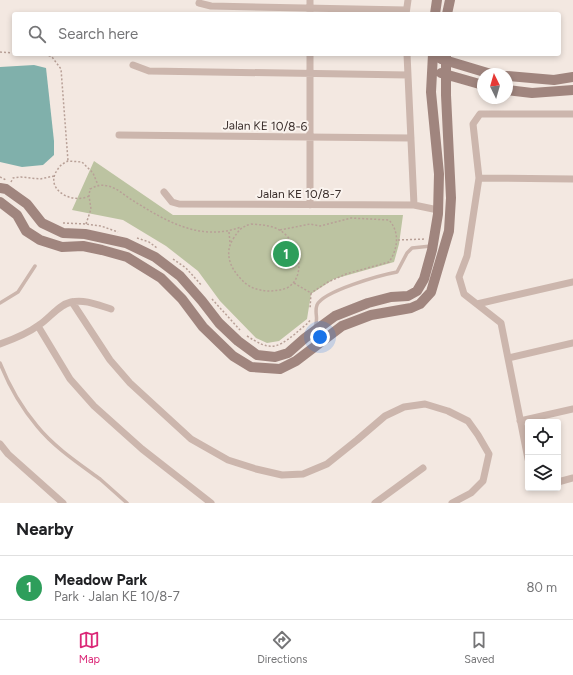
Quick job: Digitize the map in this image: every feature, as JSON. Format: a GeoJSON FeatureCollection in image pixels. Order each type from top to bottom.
{"type":"FeatureCollection","features":[{"type":"Feature","properties":{"kind":"street"},"geometry":{"type":"LineString","coordinates":[[310,0],[310,11]]}},
{"type":"Feature","properties":{"kind":"street"},"geometry":{"type":"LineString","coordinates":[[200,3],[211,6],[310,11],[406,12],[408,0]]}},
{"type":"Feature","properties":{"kind":"street"},"geometry":{"type":"LineString","coordinates":[[436,12],[437,0]]}},
{"type":"Feature","properties":{"kind":"street"},"geometry":{"type":"LineString","coordinates":[[447,12],[450,0]]}},
{"type":"Feature","properties":{"kind":"street"},"geometry":{"type":"LineString","coordinates":[[310,56],[310,205]]}},
{"type":"Feature","properties":{"kind":"street"},"geometry":{"type":"LineString","coordinates":[[407,56],[414,205]]}},
{"type":"Feature","properties":{"kind":"street"},"geometry":{"type":"LineString","coordinates":[[0,188],[6,189],[27,204],[42,223],[63,233],[85,234],[126,243],[155,257],[180,276],[219,323],[238,341],[257,355],[275,357],[288,353],[313,331],[335,316],[368,303],[391,297],[408,296],[417,291],[424,279],[432,246],[438,210],[438,174],[431,92],[433,56]]}},
{"type":"Feature","properties":{"kind":"street"},"geometry":{"type":"LineString","coordinates":[[0,202],[17,215],[26,231],[40,240],[62,246],[83,246],[102,250],[126,257],[133,261],[161,278],[182,299],[203,327],[233,356],[251,367],[280,369],[296,361],[342,326],[371,315],[411,308],[420,304],[431,292],[440,265],[450,225],[451,198],[446,95],[446,57],[477,68]]}},
{"type":"Feature","properties":{"kind":"street"},"geometry":{"type":"LineString","coordinates":[[133,65],[149,71],[408,75]]}},
{"type":"Feature","properties":{"kind":"street"},"geometry":{"type":"LineString","coordinates":[[432,70],[477,83]]}},
{"type":"Feature","properties":{"kind":"street"},"geometry":{"type":"LineString","coordinates":[[513,77],[554,80],[573,77]]}},
{"type":"Feature","properties":{"kind":"street"},"geometry":{"type":"LineString","coordinates":[[513,91],[532,93],[573,90]]}},
{"type":"Feature","properties":{"kind":"street"},"geometry":{"type":"LineString","coordinates":[[527,455],[501,323],[464,294],[459,277],[467,256],[479,178],[473,124],[480,114],[573,114]]}},
{"type":"Feature","properties":{"kind":"street","name":"Jalan KE 10/8-6"},"geometry":{"type":"LineString","coordinates":[[119,135],[411,138]]}},
{"type":"Feature","properties":{"kind":"street"},"geometry":{"type":"LineString","coordinates":[[479,178],[573,180]]}},
{"type":"Feature","properties":{"kind":"street","name":"Jalan KE 10/8-7"},"geometry":{"type":"LineString","coordinates":[[164,192],[172,202],[179,204],[414,205],[438,210]]}},
{"type":"Feature","properties":{"kind":"street"},"geometry":{"type":"LineString","coordinates":[[477,304],[573,282]]}},
{"type":"Feature","properties":{"kind":"street"},"geometry":{"type":"LineString","coordinates":[[72,302],[110,360],[130,384],[191,439],[228,460],[256,470],[282,474],[303,474],[327,464],[385,416],[404,407],[425,404],[448,411],[468,420],[489,454],[483,482],[471,493],[452,503]]}},
{"type":"Feature","properties":{"kind":"street"},"geometry":{"type":"LineString","coordinates":[[0,344],[15,339],[38,326],[60,307],[72,302],[90,302],[111,309]]}},
{"type":"Feature","properties":{"kind":"street"},"geometry":{"type":"LineString","coordinates":[[38,326],[70,379],[94,406],[142,449],[211,503]]}},
{"type":"Feature","properties":{"kind":"street"},"geometry":{"type":"LineString","coordinates":[[508,358],[573,342]]}},
{"type":"Feature","properties":{"kind":"street"},"geometry":{"type":"LineString","coordinates":[[520,421],[573,409]]}},
{"type":"Feature","properties":{"kind":"street"},"geometry":{"type":"LineString","coordinates":[[0,444],[8,454],[63,503]]}},
{"type":"Feature","properties":{"kind":"street"},"geometry":{"type":"LineString","coordinates":[[375,503],[423,468]]}},
{"type":"Feature","properties":{"kind":"street"},"geometry":{"type":"LineString","coordinates":[[561,481],[573,478]]}},
{"type":"Feature","properties":{"kind":"lane"},"geometry":{"type":"LineString","coordinates":[[313,331],[318,320],[317,305],[323,297],[354,284],[397,272],[407,253],[412,248],[432,246]]}},
{"type":"Feature","properties":{"kind":"lane"},"geometry":{"type":"LineString","coordinates":[[0,303],[18,292],[35,266]]}},
{"type":"Feature","properties":{"kind":"lane"},"geometry":{"type":"LineString","coordinates":[[0,363],[9,385],[23,408],[38,427],[66,454],[128,503]]}},
{"type":"Feature","properties":{"kind":"path"},"geometry":{"type":"LineString","coordinates":[[0,52],[12,53]]}},
{"type":"Feature","properties":{"kind":"path"},"geometry":{"type":"LineString","coordinates":[[50,56],[61,69],[68,161]]}},
{"type":"Feature","properties":{"kind":"path"},"geometry":{"type":"LineString","coordinates":[[88,196],[83,199],[72,199],[64,196],[57,189],[54,181],[54,176],[58,168],[68,161],[82,162],[94,173],[98,185]]}},
{"type":"Feature","properties":{"kind":"path"},"geometry":{"type":"LineString","coordinates":[[11,182],[13,178],[17,177],[40,179],[54,176]]}},
{"type":"Feature","properties":{"kind":"path"},"geometry":{"type":"LineString","coordinates":[[85,234],[86,224],[91,209],[88,196],[90,189],[98,185],[108,186],[118,190],[130,199],[174,224],[199,232],[228,232],[251,224],[266,225],[280,230],[288,237],[295,248],[300,264],[294,283],[286,289],[269,292],[250,287],[231,267],[228,254],[230,243],[228,232]]}},
{"type":"Feature","properties":{"kind":"path"},"geometry":{"type":"LineString","coordinates":[[280,230],[310,224],[320,226],[351,218],[389,220],[393,225],[398,240],[389,262],[346,274],[328,282],[311,293]]}},
{"type":"Feature","properties":{"kind":"path"},"geometry":{"type":"LineString","coordinates":[[230,243],[242,227]]}},
{"type":"Feature","properties":{"kind":"path"},"geometry":{"type":"LineString","coordinates":[[398,240],[424,240],[427,238],[428,234]]}},
{"type":"Feature","properties":{"kind":"green space"},"geometry":{"type":"Polygon","coordinates":[[[94,161],[173,215],[403,215],[399,244],[394,262],[334,279],[311,294],[307,319],[279,341],[267,343],[256,338],[220,301],[198,271],[166,246],[123,220],[72,210],[94,161]]]}},
{"type":"Feature","properties":{"kind":"water"},"geometry":{"type":"Polygon","coordinates":[[[34,65],[46,68],[54,141],[54,155],[43,165],[22,167],[0,162],[0,67],[34,65]]]}},
{"type":"Feature","properties":{"kind":"place","name":"Meadow Park"},"geometry":{"type":"Point","coordinates":[286,254]}}]}
